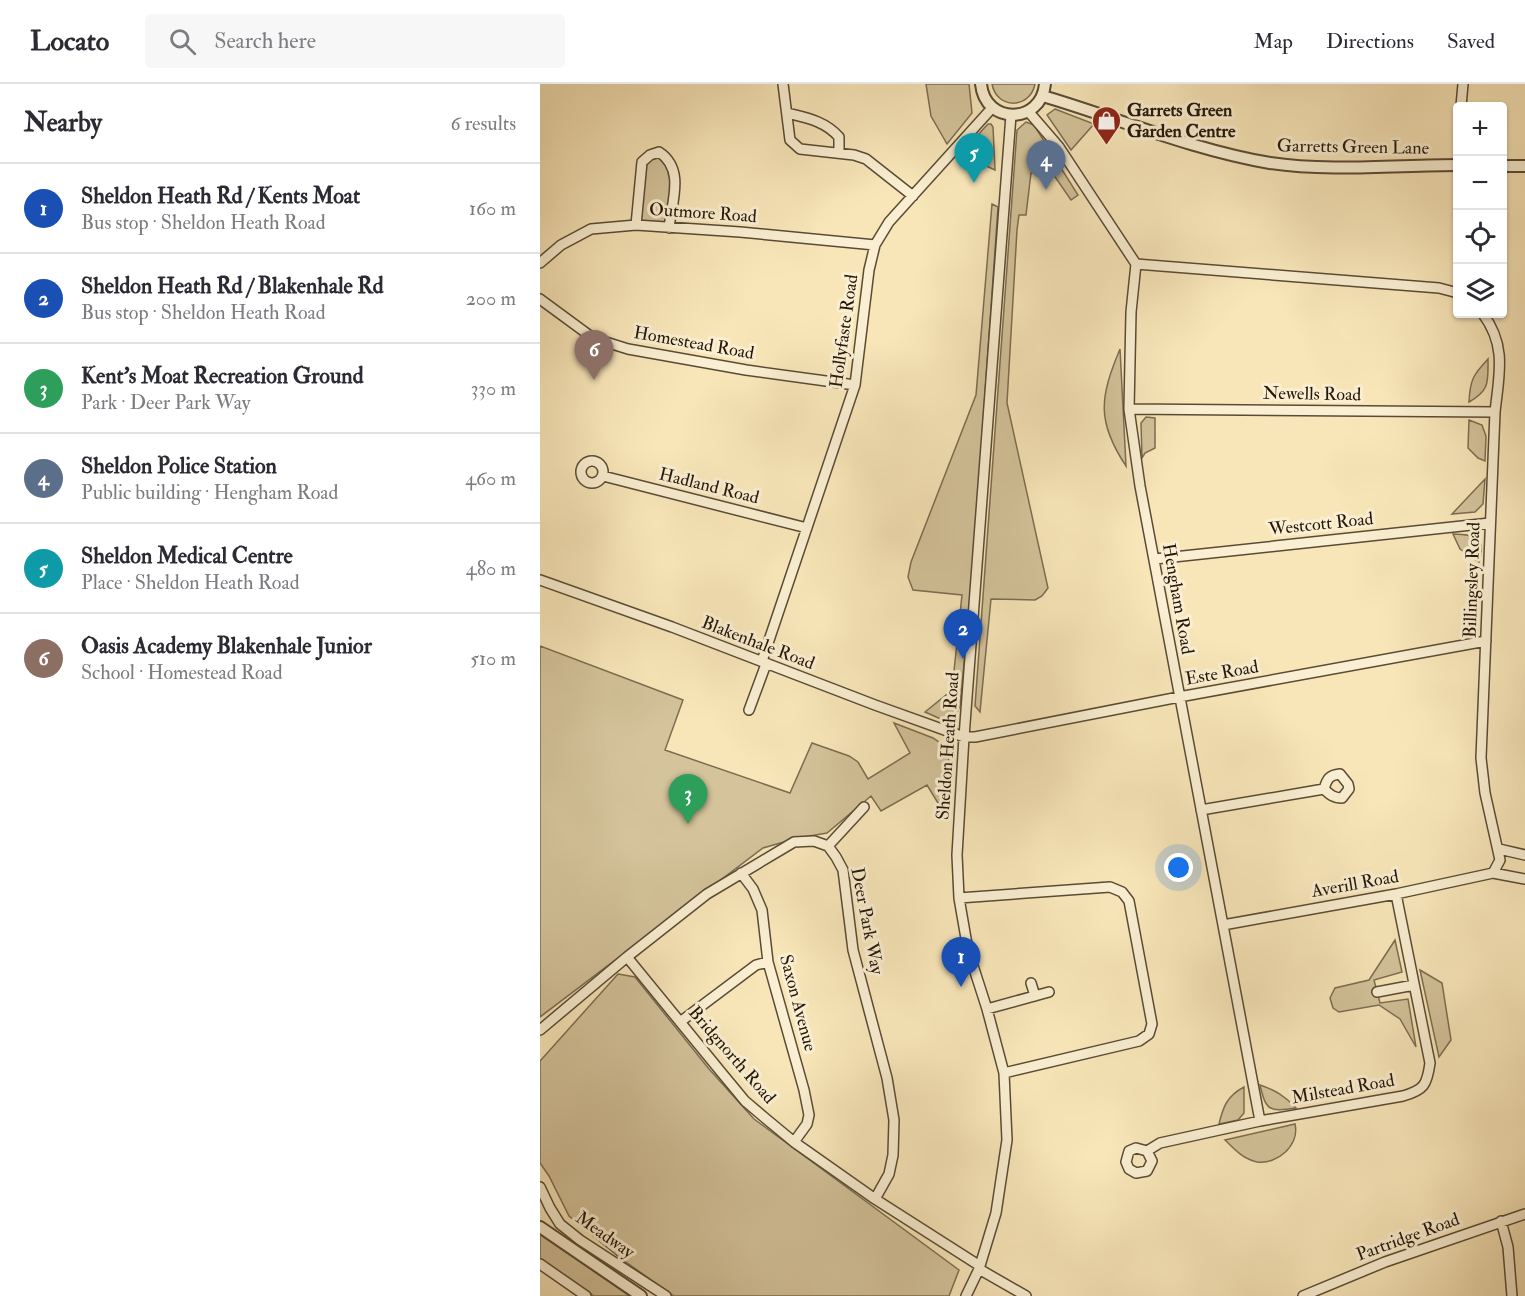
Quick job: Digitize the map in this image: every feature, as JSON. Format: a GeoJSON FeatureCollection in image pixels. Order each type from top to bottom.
{"type":"FeatureCollection","features":[{"type":"Feature","properties":{"kind":"street"},"geometry":{"type":"LineString","coordinates":[[783,84],[790,140],[800,149],[839,153],[866,159],[913,196]]}},
{"type":"Feature","properties":{"kind":"street"},"geometry":{"type":"LineString","coordinates":[[981,84],[983,94],[992,108],[1003,114],[1011,115],[1028,111],[1038,103],[1043,96],[1045,84]]}},
{"type":"Feature","properties":{"kind":"street"},"geometry":{"type":"LineString","coordinates":[[1461,102],[1463,84]]}},
{"type":"Feature","properties":{"kind":"street","name":"Garretts Green Lane"},"geometry":{"type":"LineString","coordinates":[[1043,96],[1210,149],[1271,163],[1335,166],[1453,165]]}},
{"type":"Feature","properties":{"kind":"street","name":"Hollyfaste Road"},"geometry":{"type":"LineString","coordinates":[[749,710],[855,385],[869,270],[875,245],[889,222],[992,108]]}},
{"type":"Feature","properties":{"kind":"street"},"geometry":{"type":"LineString","coordinates":[[1028,111],[1059,147],[1136,264],[1439,288],[1453,292]]}},
{"type":"Feature","properties":{"kind":"street"},"geometry":{"type":"LineString","coordinates":[[787,113],[816,120],[831,128],[839,137],[839,153]]}},
{"type":"Feature","properties":{"kind":"street","name":"Sheldon Heath Road"},"geometry":{"type":"LineString","coordinates":[[966,1296],[979,1268],[991,1232],[1000,1195],[1006,1140],[1004,1072],[968,950],[959,898],[957,855],[1011,115]]}},
{"type":"Feature","properties":{"kind":"street"},"geometry":{"type":"LineString","coordinates":[[636,225],[642,162],[650,155],[659,152],[669,159],[675,172],[669,228]]}},
{"type":"Feature","properties":{"kind":"street"},"geometry":{"type":"LineString","coordinates":[[1507,166],[1525,166]]}},
{"type":"Feature","properties":{"kind":"street","name":"Outmore Road"},"geometry":{"type":"LineString","coordinates":[[540,263],[561,245],[591,229],[636,225],[875,245]]}},
{"type":"Feature","properties":{"kind":"street","name":"Hengham Road"},"geometry":{"type":"LineString","coordinates":[[1136,264],[1131,312],[1129,409],[1140,486],[1260,1121]]}},
{"type":"Feature","properties":{"kind":"street","name":"Homestead Road"},"geometry":{"type":"LineString","coordinates":[[540,298],[593,338],[628,349],[746,370],[855,385]]}},
{"type":"Feature","properties":{"kind":"street","name":"Billingsley Road"},"geometry":{"type":"LineString","coordinates":[[1486,318],[1492,326],[1498,343],[1500,362],[1495,412],[1481,758],[1485,793],[1499,849]]}},
{"type":"Feature","properties":{"kind":"street","name":"Newells Road"},"geometry":{"type":"LineString","coordinates":[[1129,409],[1495,412]]}},
{"type":"Feature","properties":{"kind":"street","name":"Hadland Road"},"geometry":{"type":"LineString","coordinates":[[603,476],[807,528]]}},
{"type":"Feature","properties":{"kind":"street","name":"Westcott Road"},"geometry":{"type":"LineString","coordinates":[[1155,559],[1490,523]]}},
{"type":"Feature","properties":{"kind":"street","name":"Blakenhale Road"},"geometry":{"type":"LineString","coordinates":[[540,580],[964,737]]}},
{"type":"Feature","properties":{"kind":"street","name":"Este Road"},"geometry":{"type":"LineString","coordinates":[[964,737],[975,737],[1486,641]]}},
{"type":"Feature","properties":{"kind":"street"},"geometry":{"type":"LineString","coordinates":[[1201,810],[1324,789]]}},
{"type":"Feature","properties":{"kind":"street"},"geometry":{"type":"LineString","coordinates":[[540,1030],[707,894],[794,842],[814,841],[828,846],[864,807]]}},
{"type":"Feature","properties":{"kind":"street","name":"Deer Park Way"},"geometry":{"type":"LineString","coordinates":[[828,846],[837,857],[843,870],[853,950],[887,1078],[894,1119],[890,1174],[875,1199]]}},
{"type":"Feature","properties":{"kind":"street"},"geometry":{"type":"LineString","coordinates":[[1493,873],[1500,860],[1499,849],[1525,855]]}},
{"type":"Feature","properties":{"kind":"street","name":"Saxon Avenue"},"geometry":{"type":"LineString","coordinates":[[741,873],[753,889],[762,910],[768,962],[809,1115],[807,1124],[794,1142]]}},
{"type":"Feature","properties":{"kind":"street","name":"Averill Road"},"geometry":{"type":"LineString","coordinates":[[1223,925],[1396,894],[1493,873],[1525,879]]}},
{"type":"Feature","properties":{"kind":"street"},"geometry":{"type":"LineString","coordinates":[[959,898],[1110,887],[1122,892],[1129,901],[1152,1024],[1149,1034],[1139,1041],[1004,1072]]}},
{"type":"Feature","properties":{"kind":"street","name":"Milstead Road"},"geometry":{"type":"LineString","coordinates":[[1147,1151],[1160,1143],[1173,1139],[1403,1096],[1416,1092],[1424,1085],[1427,1081],[1430,1063],[1396,894]]}},
{"type":"Feature","properties":{"kind":"street","name":"Bridgnorth Road"},"geometry":{"type":"LineString","coordinates":[[627,957],[746,1101],[794,1142],[875,1199],[979,1268],[1026,1296]]}},
{"type":"Feature","properties":{"kind":"street"},"geometry":{"type":"LineString","coordinates":[[680,1022],[756,965],[768,962]]}},
{"type":"Feature","properties":{"kind":"street"},"geometry":{"type":"LineString","coordinates":[[1031,983],[1035,996]]}},
{"type":"Feature","properties":{"kind":"street"},"geometry":{"type":"LineString","coordinates":[[1377,992],[1414,985]]}},
{"type":"Feature","properties":{"kind":"street"},"geometry":{"type":"LineString","coordinates":[[987,1009],[1049,992]]}},
{"type":"Feature","properties":{"kind":"street","name":"Meadway"},"geometry":{"type":"LineString","coordinates":[[540,1187],[560,1224],[580,1240],[666,1296]]}},
{"type":"Feature","properties":{"kind":"street","name":"Partridge Road"},"geometry":{"type":"LineString","coordinates":[[1303,1296],[1385,1262],[1525,1214]]}},
{"type":"Feature","properties":{"kind":"street"},"geometry":{"type":"LineString","coordinates":[[1501,1221],[1508,1247],[1512,1296]]}},
{"type":"Feature","properties":{"kind":"street","name":"Meadway"},"geometry":{"type":"LineString","coordinates":[[540,1227],[641,1296]]}},
{"type":"Feature","properties":{"kind":"street"},"geometry":{"type":"LineString","coordinates":[[540,1264],[586,1296]]}},
{"type":"Feature","properties":{"kind":"shaded area"},"geometry":{"type":"Polygon","coordinates":[[[926,84],[969,84],[972,113],[947,144],[931,116],[926,84]]]}},
{"type":"Feature","properties":{"kind":"shaded area"},"geometry":{"type":"Polygon","coordinates":[[[992,84],[1035,84],[1027,98],[1014,103],[1000,98],[992,84]]]}},
{"type":"Feature","properties":{"kind":"shaded area"},"geometry":{"type":"Polygon","coordinates":[[[1055,109],[1094,124],[1071,150],[1047,115],[1055,109]]]}},
{"type":"Feature","properties":{"kind":"shaded area"},"geometry":{"type":"Polygon","coordinates":[[[1026,122],[1034,125],[1078,195],[1071,200],[1049,168],[1031,173],[1026,215],[1019,215],[1017,230],[1007,403],[1048,588],[1042,596],[1035,600],[991,599],[980,712],[975,706],[1017,130],[1026,122]]]}},
{"type":"Feature","properties":{"kind":"shaded area"},"geometry":{"type":"Polygon","coordinates":[[[988,124],[993,127],[995,170],[960,154],[988,124]]]}},
{"type":"Feature","properties":{"kind":"shaded area"},"geometry":{"type":"Polygon","coordinates":[[[659,152],[675,173],[669,228],[636,225],[642,162],[659,152]]]}},
{"type":"Feature","properties":{"kind":"shaded area"},"geometry":{"type":"Polygon","coordinates":[[[992,204],[998,207],[972,581],[960,706],[954,716],[943,720],[925,712],[952,690],[962,595],[913,590],[908,577],[911,562],[976,395],[992,204]]]}},
{"type":"Feature","properties":{"kind":"shaded area"},"geometry":{"type":"Polygon","coordinates":[[[1120,349],[1126,466],[1110,435],[1104,409],[1108,381],[1120,349]]]}},
{"type":"Feature","properties":{"kind":"shaded area"},"geometry":{"type":"Polygon","coordinates":[[[1488,359],[1486,385],[1476,398],[1469,402],[1473,378],[1488,359]]]}},
{"type":"Feature","properties":{"kind":"shaded area"},"geometry":{"type":"Polygon","coordinates":[[[1146,417],[1155,418],[1155,448],[1145,453],[1142,458],[1141,423],[1146,417]]]}},
{"type":"Feature","properties":{"kind":"shaded area"},"geometry":{"type":"Polygon","coordinates":[[[1469,420],[1482,425],[1486,436],[1485,461],[1478,458],[1468,448],[1469,420]]]}},
{"type":"Feature","properties":{"kind":"shaded area"},"geometry":{"type":"Polygon","coordinates":[[[1485,479],[1483,504],[1475,512],[1452,514],[1485,479]]]}},
{"type":"Feature","properties":{"kind":"shaded area"},"geometry":{"type":"Polygon","coordinates":[[[1453,534],[1473,536],[1478,539],[1482,547],[1479,562],[1460,549],[1453,534]]]}},
{"type":"Feature","properties":{"kind":"shaded area"},"geometry":{"type":"Polygon","coordinates":[[[540,646],[683,700],[665,750],[790,793],[812,743],[849,756],[858,762],[868,779],[910,753],[894,723],[933,738],[949,749],[946,816],[927,785],[881,811],[871,796],[827,833],[763,848],[540,1017],[540,646]]]}},
{"type":"Feature","properties":{"kind":"shaded area"},"geometry":{"type":"Polygon","coordinates":[[[1395,940],[1402,972],[1374,980],[1380,1003],[1408,999],[1416,1047],[1400,1019],[1379,1005],[1339,1012],[1333,1008],[1330,998],[1335,988],[1369,980],[1395,940]]]}},
{"type":"Feature","properties":{"kind":"shaded area"},"geometry":{"type":"Polygon","coordinates":[[[1420,970],[1442,983],[1451,1040],[1439,1057],[1420,970]]]}},
{"type":"Feature","properties":{"kind":"shaded area"},"geometry":{"type":"Polygon","coordinates":[[[618,974],[635,977],[709,1069],[754,1119],[959,1270],[949,1296],[674,1296],[620,1258],[569,1216],[540,1163],[540,1061],[618,974]]]}},
{"type":"Feature","properties":{"kind":"shaded area"},"geometry":{"type":"Polygon","coordinates":[[[1260,1085],[1280,1094],[1296,1108],[1280,1110],[1270,1108],[1264,1100],[1260,1085]]]}},
{"type":"Feature","properties":{"kind":"shaded area"},"geometry":{"type":"Polygon","coordinates":[[[1244,1087],[1244,1113],[1238,1120],[1219,1124],[1222,1112],[1233,1094],[1244,1087]]]}},
{"type":"Feature","properties":{"kind":"shaded area"},"geometry":{"type":"Polygon","coordinates":[[[1295,1124],[1296,1132],[1290,1146],[1279,1157],[1265,1162],[1247,1159],[1225,1140],[1295,1124]]]}},
{"type":"Feature","properties":{"kind":"shaded area"},"geometry":{"type":"Polygon","coordinates":[[[540,1234],[630,1296],[594,1296],[540,1259],[540,1234]]]}},
{"type":"Feature","properties":{"kind":"place","name":"Garrets Green Garden Centre"},"geometry":{"type":"Point","coordinates":[1106,146]}},
{"type":"Feature","properties":{"kind":"place","name":"Sheldon Medical Centre"},"geometry":{"type":"Point","coordinates":[974,183]}},
{"type":"Feature","properties":{"kind":"place","name":"Sheldon Police Station"},"geometry":{"type":"Point","coordinates":[1046,190]}},
{"type":"Feature","properties":{"kind":"place","name":"Oasis Academy Blakenhale Junior"},"geometry":{"type":"Point","coordinates":[594,380]}},
{"type":"Feature","properties":{"kind":"place","name":"Sheldon Heath Rd / Blakenhale Rd"},"geometry":{"type":"Point","coordinates":[963,659]}},
{"type":"Feature","properties":{"kind":"place","name":"Kent's Moat Recreation Ground"},"geometry":{"type":"Point","coordinates":[688,824]}},
{"type":"Feature","properties":{"kind":"place","name":"Sheldon Heath Rd / Kents Moat"},"geometry":{"type":"Point","coordinates":[961,987]}}]}
